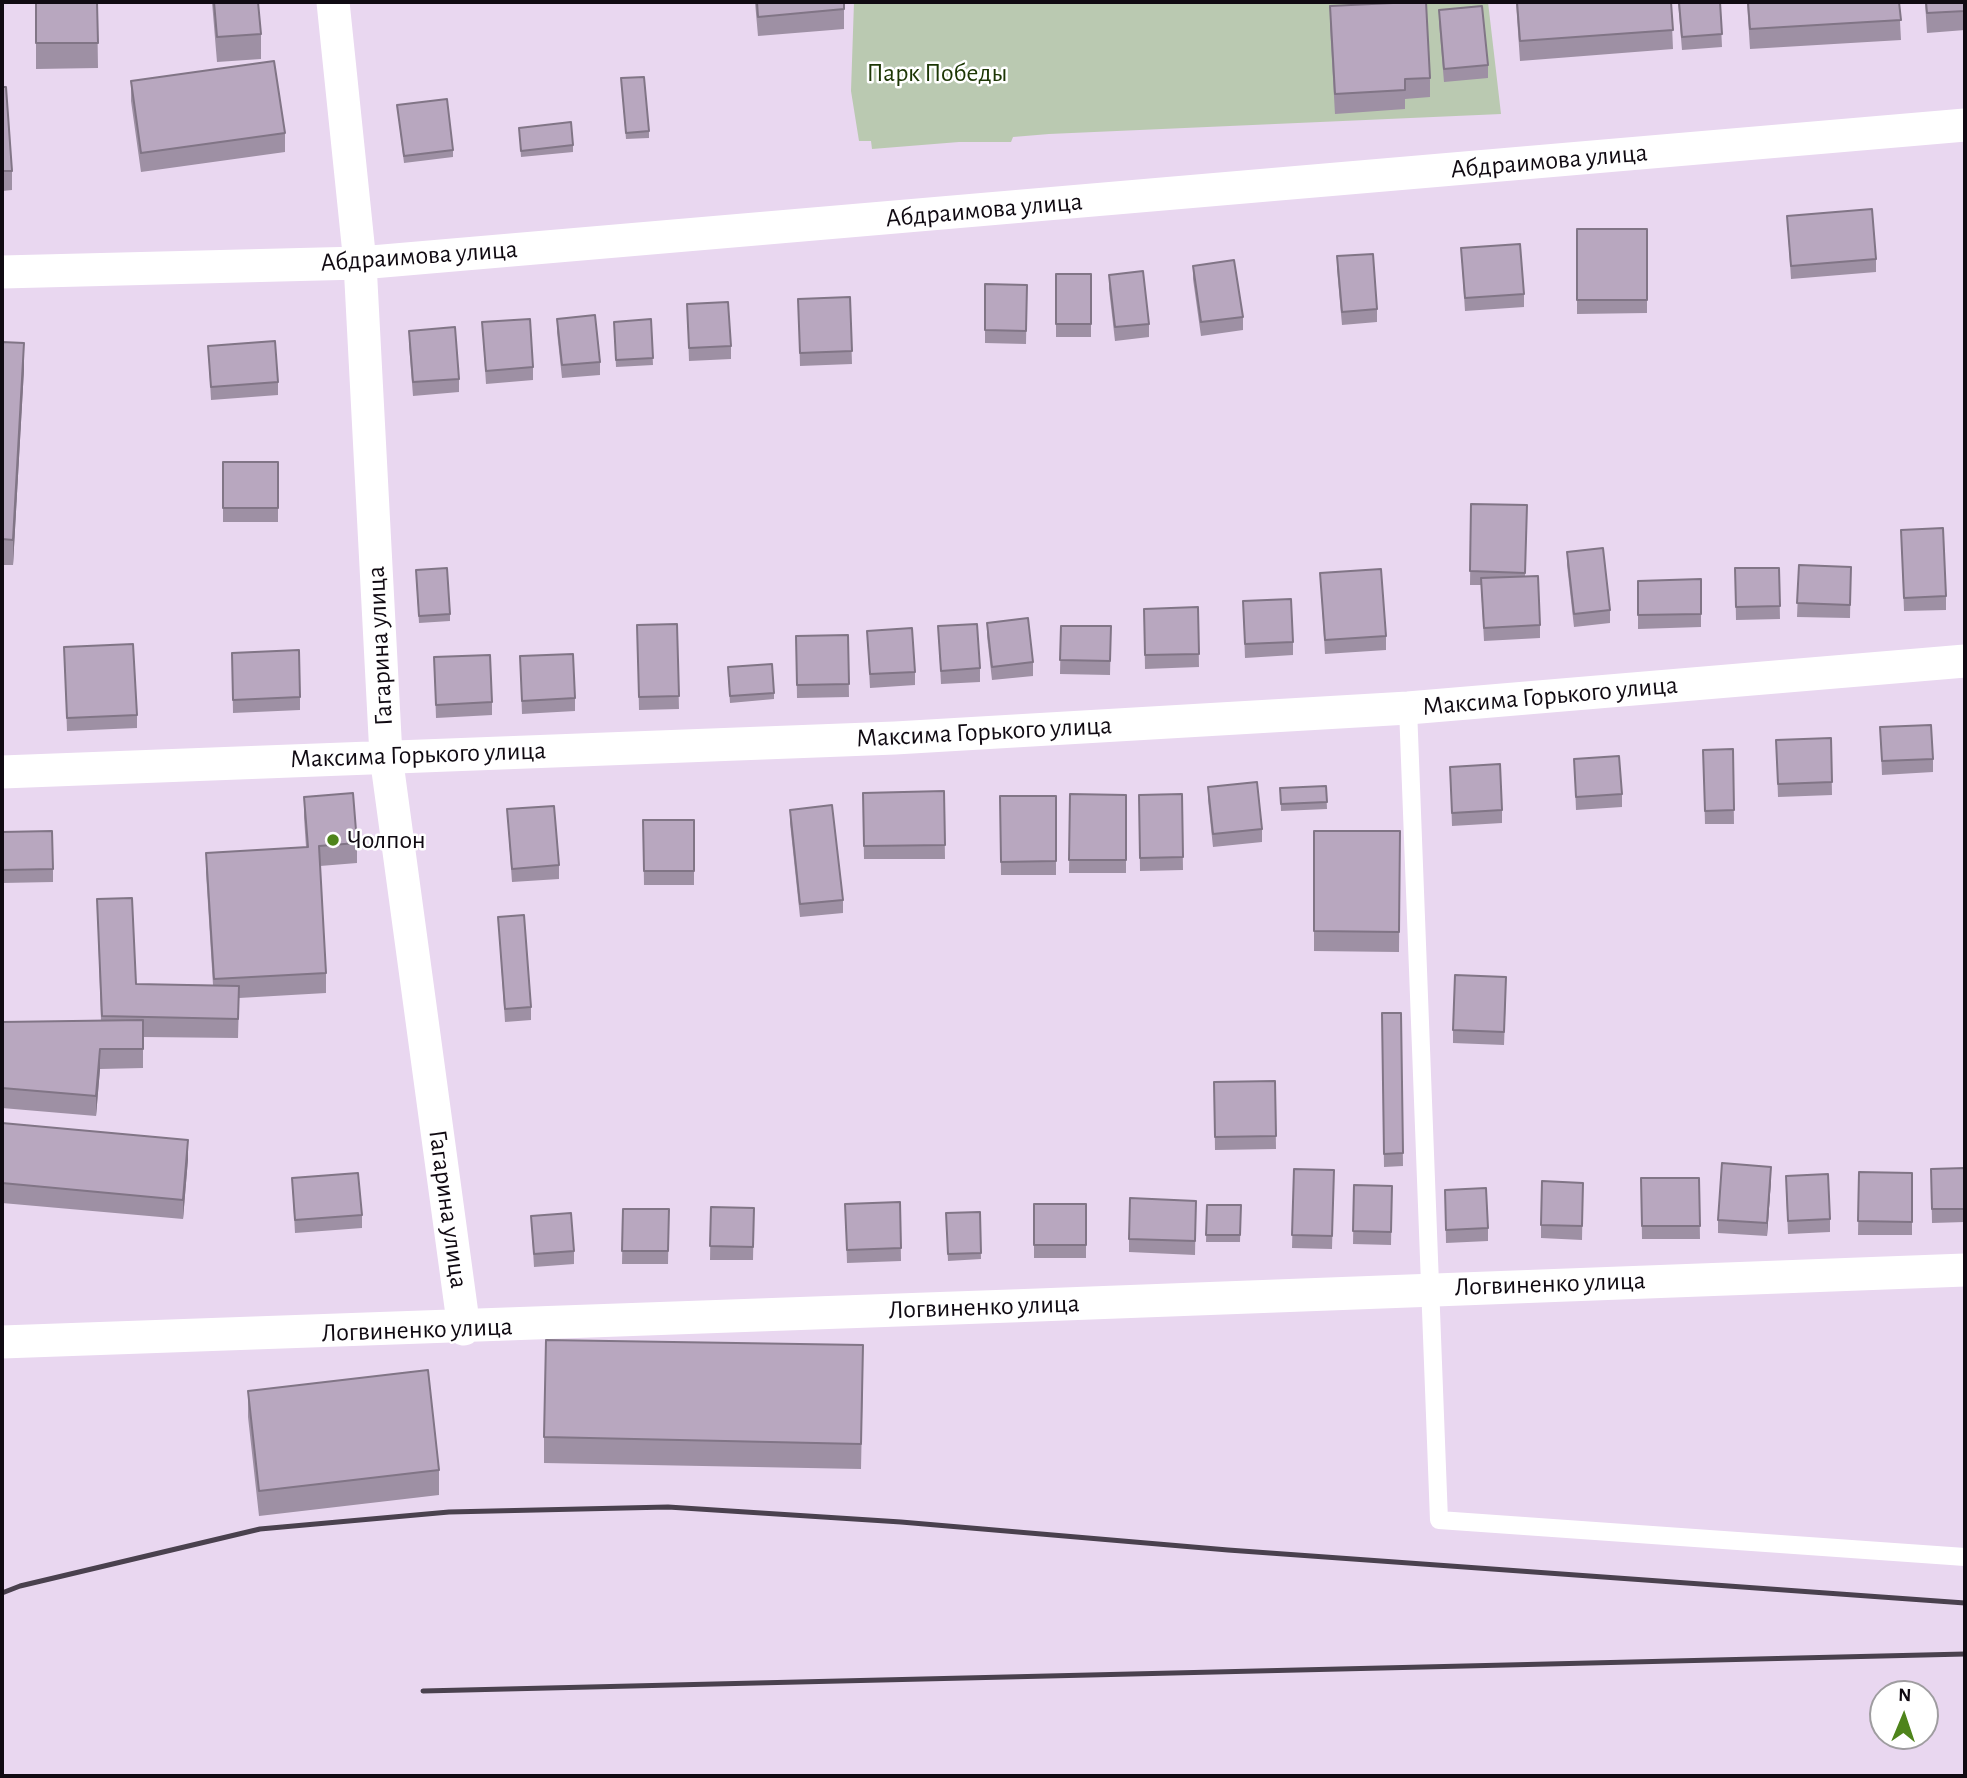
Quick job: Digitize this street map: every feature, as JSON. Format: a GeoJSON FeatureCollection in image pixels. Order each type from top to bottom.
{"type":"FeatureCollection","features":[{"type":"Feature","properties":{"kind":"street","name":"Гагарина улица"},"geometry":{"type":"LineString","coordinates":[[333,2],[360,263],[386,756],[464,1329]]}},
{"type":"Feature","properties":{"kind":"street","name":"Абдраимова улица"},"geometry":{"type":"LineString","coordinates":[[2,272],[360,263],[1965,125]]}},
{"type":"Feature","properties":{"kind":"street","name":"Максима Горького улица"},"geometry":{"type":"LineString","coordinates":[[2,772],[895,738],[1408,708],[1965,662]]}},
{"type":"Feature","properties":{"kind":"street","name":"Логвиненко улица"},"geometry":{"type":"LineString","coordinates":[[2,1342],[464,1329],[1431,1288],[1965,1270]]}},
{"type":"Feature","properties":{"kind":"lane"},"geometry":{"type":"LineString","coordinates":[[1408,708],[1439,1520],[1965,1556]]}},
{"type":"Feature","properties":{"kind":"green space","name":"Парк Победы"},"geometry":{"type":"Polygon","coordinates":[[[854,2],[1488,2],[1501,114],[1049,134],[1013,137],[1011,142],[959,142],[872,149],[871,141],[859,141],[851,91],[854,2]]]}},
{"type":"Feature","properties":{"kind":"building"},"geometry":{"type":"Polygon","coordinates":[[[36,2],[97,2],[98,43],[36,43],[36,2]]]}},
{"type":"Feature","properties":{"kind":"building"},"geometry":{"type":"Polygon","coordinates":[[[214,2],[258,2],[261,34],[217,37],[214,2]]]}},
{"type":"Feature","properties":{"kind":"building"},"geometry":{"type":"Polygon","coordinates":[[[757,2],[844,2],[844,9],[758,17],[757,2]]]}},
{"type":"Feature","properties":{"kind":"building"},"geometry":{"type":"Polygon","coordinates":[[[1426,2],[1430,78],[1405,79],[1405,90],[1335,94],[1330,6],[1426,2]]]}},
{"type":"Feature","properties":{"kind":"building"},"geometry":{"type":"Polygon","coordinates":[[[1517,2],[1671,2],[1673,30],[1520,41],[1517,2]]]}},
{"type":"Feature","properties":{"kind":"building"},"geometry":{"type":"Polygon","coordinates":[[[1679,2],[1720,2],[1722,34],[1682,37],[1679,2]]]}},
{"type":"Feature","properties":{"kind":"building"},"geometry":{"type":"Polygon","coordinates":[[[1748,2],[1899,2],[1901,20],[1750,29],[1748,2]]]}},
{"type":"Feature","properties":{"kind":"building"},"geometry":{"type":"Polygon","coordinates":[[[1926,2],[1965,2],[1965,11],[1927,13],[1926,2]]]}},
{"type":"Feature","properties":{"kind":"building"},"geometry":{"type":"Polygon","coordinates":[[[1482,6],[1488,65],[1444,69],[1439,10],[1482,6]]]}},
{"type":"Feature","properties":{"kind":"building"},"geometry":{"type":"Polygon","coordinates":[[[274,61],[285,133],[141,153],[131,81],[274,61]]]}},
{"type":"Feature","properties":{"kind":"building"},"geometry":{"type":"Polygon","coordinates":[[[644,77],[649,131],[626,133],[621,78],[644,77]]]}},
{"type":"Feature","properties":{"kind":"building"},"geometry":{"type":"Polygon","coordinates":[[[2,87],[6,87],[12,171],[2,171],[2,87]]]}},
{"type":"Feature","properties":{"kind":"building"},"geometry":{"type":"Polygon","coordinates":[[[447,99],[453,150],[404,156],[397,105],[447,99]]]}},
{"type":"Feature","properties":{"kind":"building"},"geometry":{"type":"Polygon","coordinates":[[[571,122],[573,145],[521,151],[519,128],[571,122]]]}},
{"type":"Feature","properties":{"kind":"building"},"geometry":{"type":"Polygon","coordinates":[[[1872,209],[1876,259],[1791,266],[1787,216],[1872,209]]]}},
{"type":"Feature","properties":{"kind":"building"},"geometry":{"type":"Polygon","coordinates":[[[1577,229],[1647,229],[1647,300],[1577,300],[1577,229]]]}},
{"type":"Feature","properties":{"kind":"building"},"geometry":{"type":"Polygon","coordinates":[[[1520,244],[1524,294],[1465,298],[1461,248],[1520,244]]]}},
{"type":"Feature","properties":{"kind":"building"},"geometry":{"type":"Polygon","coordinates":[[[1373,254],[1377,309],[1342,312],[1337,256],[1373,254]]]}},
{"type":"Feature","properties":{"kind":"building"},"geometry":{"type":"Polygon","coordinates":[[[1234,260],[1243,317],[1201,322],[1193,266],[1234,260]]]}},
{"type":"Feature","properties":{"kind":"building"},"geometry":{"type":"Polygon","coordinates":[[[1143,271],[1149,324],[1115,327],[1109,275],[1143,271]]]}},
{"type":"Feature","properties":{"kind":"building"},"geometry":{"type":"Polygon","coordinates":[[[1056,274],[1091,274],[1091,324],[1056,324],[1056,274]]]}},
{"type":"Feature","properties":{"kind":"building"},"geometry":{"type":"Polygon","coordinates":[[[985,284],[1027,285],[1026,331],[985,330],[985,284]]]}},
{"type":"Feature","properties":{"kind":"building"},"geometry":{"type":"Polygon","coordinates":[[[850,297],[852,351],[800,353],[798,299],[850,297]]]}},
{"type":"Feature","properties":{"kind":"building"},"geometry":{"type":"Polygon","coordinates":[[[728,302],[731,346],[689,348],[687,304],[728,302]]]}},
{"type":"Feature","properties":{"kind":"building"},"geometry":{"type":"Polygon","coordinates":[[[595,315],[600,362],[562,365],[557,319],[595,315]]]}},
{"type":"Feature","properties":{"kind":"building"},"geometry":{"type":"Polygon","coordinates":[[[530,319],[533,367],[486,371],[482,322],[530,319]]]}},
{"type":"Feature","properties":{"kind":"building"},"geometry":{"type":"Polygon","coordinates":[[[651,319],[653,358],[616,360],[614,322],[651,319]]]}},
{"type":"Feature","properties":{"kind":"building"},"geometry":{"type":"Polygon","coordinates":[[[455,327],[459,379],[413,382],[409,331],[455,327]]]}},
{"type":"Feature","properties":{"kind":"building"},"geometry":{"type":"Polygon","coordinates":[[[275,341],[278,382],[211,387],[208,346],[275,341]]]}},
{"type":"Feature","properties":{"kind":"building"},"geometry":{"type":"Polygon","coordinates":[[[2,342],[24,343],[13,540],[2,539],[2,342]]]}},
{"type":"Feature","properties":{"kind":"building"},"geometry":{"type":"Polygon","coordinates":[[[223,462],[278,462],[278,508],[223,508],[223,462]]]}},
{"type":"Feature","properties":{"kind":"building"},"geometry":{"type":"Polygon","coordinates":[[[1471,504],[1527,505],[1525,573],[1470,571],[1471,504]]]}},
{"type":"Feature","properties":{"kind":"building"},"geometry":{"type":"Polygon","coordinates":[[[1943,528],[1946,596],[1904,598],[1901,530],[1943,528]]]}},
{"type":"Feature","properties":{"kind":"building"},"geometry":{"type":"Polygon","coordinates":[[[1603,548],[1610,610],[1574,614],[1567,552],[1603,548]]]}},
{"type":"Feature","properties":{"kind":"building"},"geometry":{"type":"Polygon","coordinates":[[[1799,565],[1851,567],[1850,605],[1797,603],[1799,565]]]}},
{"type":"Feature","properties":{"kind":"building"},"geometry":{"type":"Polygon","coordinates":[[[447,568],[450,614],[419,616],[416,570],[447,568]]]}},
{"type":"Feature","properties":{"kind":"building"},"geometry":{"type":"Polygon","coordinates":[[[1735,568],[1779,568],[1780,606],[1736,607],[1735,568]]]}},
{"type":"Feature","properties":{"kind":"building"},"geometry":{"type":"Polygon","coordinates":[[[1381,569],[1386,636],[1325,640],[1320,573],[1381,569]]]}},
{"type":"Feature","properties":{"kind":"building"},"geometry":{"type":"Polygon","coordinates":[[[1538,576],[1540,625],[1484,628],[1481,578],[1538,576]]]}},
{"type":"Feature","properties":{"kind":"building"},"geometry":{"type":"Polygon","coordinates":[[[1701,579],[1701,614],[1638,615],[1638,581],[1701,579]]]}},
{"type":"Feature","properties":{"kind":"building"},"geometry":{"type":"Polygon","coordinates":[[[1291,599],[1293,642],[1245,644],[1243,601],[1291,599]]]}},
{"type":"Feature","properties":{"kind":"building"},"geometry":{"type":"Polygon","coordinates":[[[1198,607],[1199,654],[1145,655],[1144,609],[1198,607]]]}},
{"type":"Feature","properties":{"kind":"building"},"geometry":{"type":"Polygon","coordinates":[[[1028,618],[1033,662],[992,667],[987,623],[1028,618]]]}},
{"type":"Feature","properties":{"kind":"building"},"geometry":{"type":"Polygon","coordinates":[[[677,624],[679,696],[639,697],[637,625],[677,624]]]}},
{"type":"Feature","properties":{"kind":"building"},"geometry":{"type":"Polygon","coordinates":[[[977,624],[980,668],[941,671],[938,626],[977,624]]]}},
{"type":"Feature","properties":{"kind":"building"},"geometry":{"type":"Polygon","coordinates":[[[1061,626],[1111,626],[1110,661],[1060,660],[1061,626]]]}},
{"type":"Feature","properties":{"kind":"building"},"geometry":{"type":"Polygon","coordinates":[[[912,628],[915,672],[870,674],[867,631],[912,628]]]}},
{"type":"Feature","properties":{"kind":"building"},"geometry":{"type":"Polygon","coordinates":[[[848,635],[849,684],[797,685],[796,636],[848,635]]]}},
{"type":"Feature","properties":{"kind":"building"},"geometry":{"type":"Polygon","coordinates":[[[133,644],[137,715],[67,718],[64,647],[133,644]]]}},
{"type":"Feature","properties":{"kind":"building"},"geometry":{"type":"Polygon","coordinates":[[[299,650],[300,697],[233,700],[232,653],[299,650]]]}},
{"type":"Feature","properties":{"kind":"building"},"geometry":{"type":"Polygon","coordinates":[[[573,654],[575,698],[522,701],[520,656],[573,654]]]}},
{"type":"Feature","properties":{"kind":"building"},"geometry":{"type":"Polygon","coordinates":[[[490,655],[492,702],[436,705],[434,657],[490,655]]]}},
{"type":"Feature","properties":{"kind":"building"},"geometry":{"type":"Polygon","coordinates":[[[772,664],[774,693],[730,696],[728,667],[772,664]]]}},
{"type":"Feature","properties":{"kind":"building"},"geometry":{"type":"Polygon","coordinates":[[[1931,725],[1933,759],[1882,761],[1880,727],[1931,725]]]}},
{"type":"Feature","properties":{"kind":"building"},"geometry":{"type":"Polygon","coordinates":[[[1831,738],[1832,782],[1778,784],[1776,740],[1831,738]]]}},
{"type":"Feature","properties":{"kind":"building"},"geometry":{"type":"Polygon","coordinates":[[[1733,749],[1734,810],[1705,811],[1703,750],[1733,749]]]}},
{"type":"Feature","properties":{"kind":"building"},"geometry":{"type":"Polygon","coordinates":[[[1619,756],[1622,794],[1576,797],[1574,759],[1619,756]]]}},
{"type":"Feature","properties":{"kind":"building"},"geometry":{"type":"Polygon","coordinates":[[[1500,764],[1502,810],[1452,813],[1450,767],[1500,764]]]}},
{"type":"Feature","properties":{"kind":"building"},"geometry":{"type":"Polygon","coordinates":[[[1257,782],[1262,829],[1213,834],[1208,787],[1257,782]]]}},
{"type":"Feature","properties":{"kind":"building"},"geometry":{"type":"Polygon","coordinates":[[[1326,786],[1327,802],[1281,804],[1280,788],[1326,786]]]}},
{"type":"Feature","properties":{"kind":"building"},"geometry":{"type":"Polygon","coordinates":[[[944,791],[945,845],[864,846],[863,793],[944,791]]]}},
{"type":"Feature","properties":{"kind":"building"},"geometry":{"type":"Polygon","coordinates":[[[353,793],[357,843],[319,846],[326,973],[214,979],[206,853],[308,847],[304,797],[353,793]]]}},
{"type":"Feature","properties":{"kind":"building"},"geometry":{"type":"Polygon","coordinates":[[[1070,794],[1126,795],[1126,860],[1069,860],[1070,794]]]}},
{"type":"Feature","properties":{"kind":"building"},"geometry":{"type":"Polygon","coordinates":[[[1182,794],[1183,857],[1140,858],[1139,795],[1182,794]]]}},
{"type":"Feature","properties":{"kind":"building"},"geometry":{"type":"Polygon","coordinates":[[[1000,796],[1056,796],[1056,861],[1001,862],[1000,796]]]}},
{"type":"Feature","properties":{"kind":"building"},"geometry":{"type":"Polygon","coordinates":[[[832,805],[843,900],[800,904],[790,810],[832,805]]]}},
{"type":"Feature","properties":{"kind":"building"},"geometry":{"type":"Polygon","coordinates":[[[554,806],[559,865],[512,869],[507,809],[554,806]]]}},
{"type":"Feature","properties":{"kind":"building"},"geometry":{"type":"Polygon","coordinates":[[[643,820],[694,820],[694,871],[644,871],[643,820]]]}},
{"type":"Feature","properties":{"kind":"building"},"geometry":{"type":"Polygon","coordinates":[[[52,831],[53,869],[2,870],[2,832],[52,831]]]}},
{"type":"Feature","properties":{"kind":"building"},"geometry":{"type":"Polygon","coordinates":[[[1314,831],[1400,831],[1399,932],[1314,931],[1314,831]]]}},
{"type":"Feature","properties":{"kind":"building"},"geometry":{"type":"Polygon","coordinates":[[[132,898],[136,984],[239,986],[238,1019],[102,1016],[97,899],[132,898]]]}},
{"type":"Feature","properties":{"kind":"building"},"geometry":{"type":"Polygon","coordinates":[[[524,915],[531,1007],[505,1009],[498,917],[524,915]]]}},
{"type":"Feature","properties":{"kind":"building"},"geometry":{"type":"Polygon","coordinates":[[[1455,975],[1506,977],[1504,1032],[1453,1030],[1455,975]]]}},
{"type":"Feature","properties":{"kind":"building"},"geometry":{"type":"Polygon","coordinates":[[[1382,1013],[1401,1013],[1403,1153],[1384,1154],[1382,1013]]]}},
{"type":"Feature","properties":{"kind":"building"},"geometry":{"type":"Polygon","coordinates":[[[143,1020],[143,1049],[100,1049],[96,1096],[2,1088],[2,1022],[143,1020]]]}},
{"type":"Feature","properties":{"kind":"building"},"geometry":{"type":"Polygon","coordinates":[[[1275,1081],[1276,1136],[1215,1137],[1214,1082],[1275,1081]]]}},
{"type":"Feature","properties":{"kind":"building"},"geometry":{"type":"Polygon","coordinates":[[[2,1123],[188,1140],[183,1200],[2,1183],[2,1123]]]}},
{"type":"Feature","properties":{"kind":"building"},"geometry":{"type":"Polygon","coordinates":[[[1722,1163],[1771,1167],[1767,1223],[1718,1220],[1722,1163]]]}},
{"type":"Feature","properties":{"kind":"building"},"geometry":{"type":"Polygon","coordinates":[[[1965,1168],[1965,1209],[1932,1209],[1931,1169],[1965,1168]]]}},
{"type":"Feature","properties":{"kind":"building"},"geometry":{"type":"Polygon","coordinates":[[[1294,1169],[1334,1170],[1332,1236],[1292,1235],[1294,1169]]]}},
{"type":"Feature","properties":{"kind":"building"},"geometry":{"type":"Polygon","coordinates":[[[1859,1172],[1912,1173],[1912,1222],[1858,1221],[1859,1172]]]}},
{"type":"Feature","properties":{"kind":"building"},"geometry":{"type":"Polygon","coordinates":[[[358,1173],[362,1215],[295,1220],[292,1178],[358,1173]]]}},
{"type":"Feature","properties":{"kind":"building"},"geometry":{"type":"Polygon","coordinates":[[[1828,1174],[1830,1219],[1788,1221],[1786,1176],[1828,1174]]]}},
{"type":"Feature","properties":{"kind":"building"},"geometry":{"type":"Polygon","coordinates":[[[1641,1178],[1699,1178],[1700,1226],[1642,1226],[1641,1178]]]}},
{"type":"Feature","properties":{"kind":"building"},"geometry":{"type":"Polygon","coordinates":[[[1542,1181],[1583,1183],[1582,1226],[1541,1225],[1542,1181]]]}},
{"type":"Feature","properties":{"kind":"building"},"geometry":{"type":"Polygon","coordinates":[[[1354,1185],[1392,1186],[1391,1232],[1353,1231],[1354,1185]]]}},
{"type":"Feature","properties":{"kind":"building"},"geometry":{"type":"Polygon","coordinates":[[[1486,1188],[1488,1228],[1446,1230],[1445,1190],[1486,1188]]]}},
{"type":"Feature","properties":{"kind":"building"},"geometry":{"type":"Polygon","coordinates":[[[1130,1198],[1196,1201],[1195,1241],[1129,1239],[1130,1198]]]}},
{"type":"Feature","properties":{"kind":"building"},"geometry":{"type":"Polygon","coordinates":[[[900,1202],[901,1248],[847,1250],[845,1204],[900,1202]]]}},
{"type":"Feature","properties":{"kind":"building"},"geometry":{"type":"Polygon","coordinates":[[[1034,1204],[1086,1204],[1086,1245],[1034,1245],[1034,1204]]]}},
{"type":"Feature","properties":{"kind":"building"},"geometry":{"type":"Polygon","coordinates":[[[1207,1205],[1241,1205],[1240,1235],[1206,1235],[1207,1205]]]}},
{"type":"Feature","properties":{"kind":"building"},"geometry":{"type":"Polygon","coordinates":[[[711,1207],[754,1208],[753,1247],[710,1246],[711,1207]]]}},
{"type":"Feature","properties":{"kind":"building"},"geometry":{"type":"Polygon","coordinates":[[[623,1209],[669,1209],[668,1251],[622,1251],[623,1209]]]}},
{"type":"Feature","properties":{"kind":"building"},"geometry":{"type":"Polygon","coordinates":[[[980,1212],[981,1253],[948,1254],[946,1213],[980,1212]]]}},
{"type":"Feature","properties":{"kind":"building"},"geometry":{"type":"Polygon","coordinates":[[[571,1213],[574,1251],[534,1254],[531,1216],[571,1213]]]}},
{"type":"Feature","properties":{"kind":"building"},"geometry":{"type":"Polygon","coordinates":[[[546,1340],[863,1345],[861,1444],[544,1437],[546,1340]]]}},
{"type":"Feature","properties":{"kind":"building"},"geometry":{"type":"Polygon","coordinates":[[[428,1370],[439,1470],[259,1491],[248,1391],[428,1370]]]}},
{"type":"Feature","properties":{"kind":"railway"},"geometry":{"type":"LineString","coordinates":[[2,1593],[20,1586],[260,1529],[449,1512],[668,1507],[901,1522],[1228,1550],[1965,1603]]}},
{"type":"Feature","properties":{"kind":"railway"},"geometry":{"type":"LineString","coordinates":[[423,1691],[1965,1654]]}},
{"type":"Feature","properties":{"kind":"place","name":"Чолпон"},"geometry":{"type":"Point","coordinates":[333,840]}}]}
